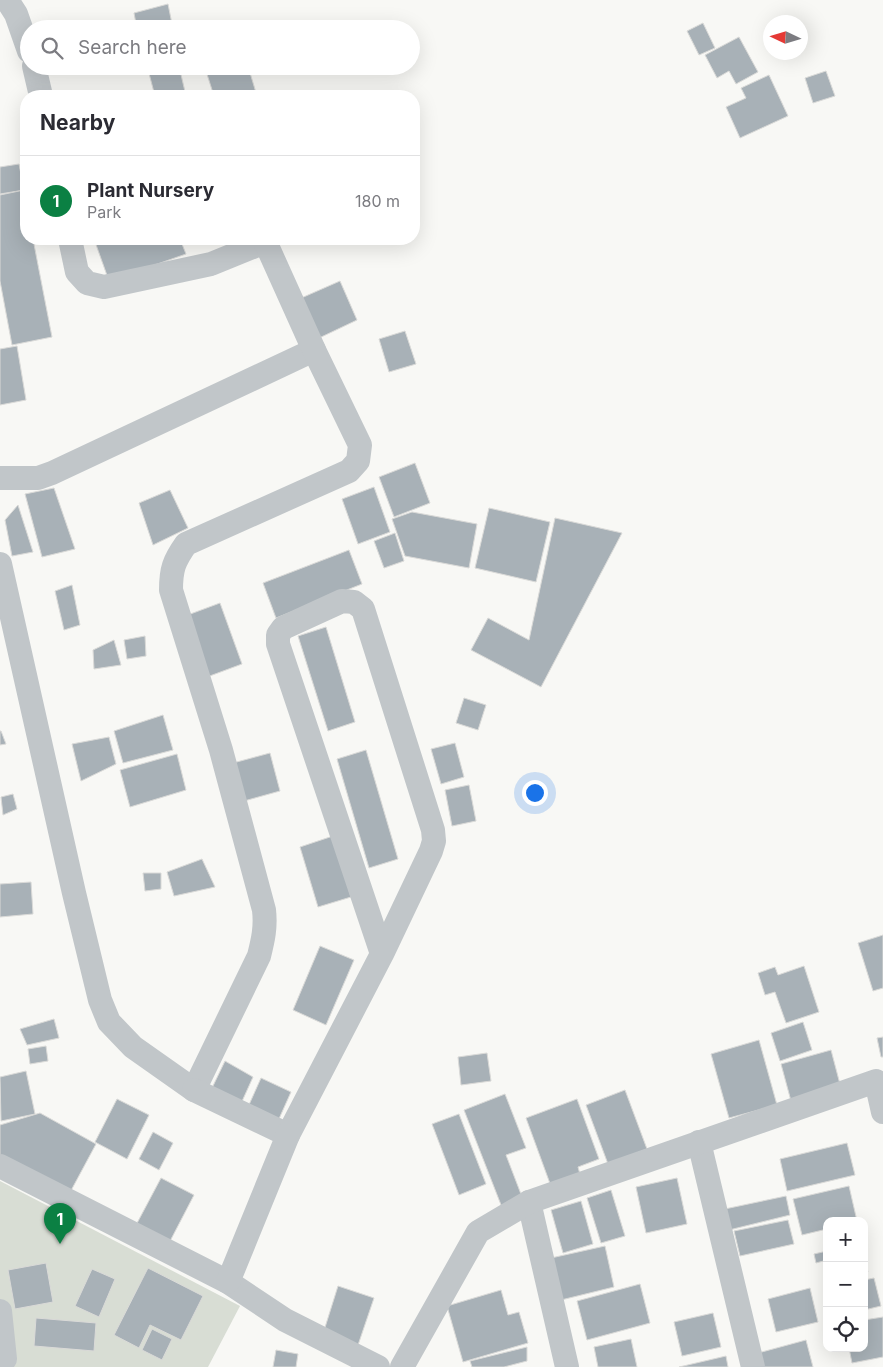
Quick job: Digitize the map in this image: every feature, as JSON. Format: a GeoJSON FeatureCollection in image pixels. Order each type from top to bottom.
{"type":"FeatureCollection","features":[{"type":"Feature","properties":{"kind":"street"},"geometry":{"type":"LineString","coordinates":[[7,0],[16,14],[20,25]]}},
{"type":"Feature","properties":{"kind":"street"},"geometry":{"type":"LineString","coordinates":[[36,75],[40,90]]}},
{"type":"Feature","properties":{"kind":"street"},"geometry":{"type":"LineString","coordinates":[[71,245],[77,272],[87,283],[104,288],[211,264],[254,245]]}},
{"type":"Feature","properties":{"kind":"street"},"geometry":{"type":"LineString","coordinates":[[194,1090],[259,956],[266,923],[221,750],[171,590],[171,574],[175,559],[186,544],[349,471],[358,461],[360,445],[314,350],[267,245]]}},
{"type":"Feature","properties":{"kind":"street"},"geometry":{"type":"LineString","coordinates":[[0,478],[38,478],[314,350]]}},
{"type":"Feature","properties":{"kind":"street"},"geometry":{"type":"LineString","coordinates":[[0,564],[74,893],[100,1000],[109,1022],[133,1046],[194,1090],[288,1135]]}},
{"type":"Feature","properties":{"kind":"street"},"geometry":{"type":"LineString","coordinates":[[228,1282],[288,1135],[382,954],[434,841],[433,830],[363,609],[354,602],[342,601],[283,628],[278,635],[278,644],[382,954]]}},
{"type":"Feature","properties":{"kind":"street"},"geometry":{"type":"LineString","coordinates":[[402,1367],[478,1232],[529,1202],[876,1081],[883,1112]]}},
{"type":"Feature","properties":{"kind":"street"},"geometry":{"type":"LineString","coordinates":[[698,1142],[753,1367]]}},
{"type":"Feature","properties":{"kind":"street"},"geometry":{"type":"LineString","coordinates":[[0,1166],[228,1282],[285,1320],[378,1367]]}},
{"type":"Feature","properties":{"kind":"street"},"geometry":{"type":"LineString","coordinates":[[529,1202],[567,1367]]}},
{"type":"Feature","properties":{"kind":"street"},"geometry":{"type":"LineString","coordinates":[[0,1311],[5,1359],[0,1360]]}},
{"type":"Feature","properties":{"kind":"shaded area"},"geometry":{"type":"Polygon","coordinates":[[[0,1181],[240,1306],[208,1367],[0,1367],[0,1181]]]}},
{"type":"Feature","properties":{"kind":"building"},"geometry":{"type":"Polygon","coordinates":[[[168,4],[171,20],[135,20],[134,13],[168,4]]]}},
{"type":"Feature","properties":{"kind":"building"},"geometry":{"type":"Polygon","coordinates":[[[703,23],[715,48],[699,55],[687,31],[703,23]]]}},
{"type":"Feature","properties":{"kind":"building"},"geometry":{"type":"Polygon","coordinates":[[[739,37],[758,72],[736,84],[729,71],[717,78],[705,55],[739,37]]]}},
{"type":"Feature","properties":{"kind":"building"},"geometry":{"type":"Polygon","coordinates":[[[826,71],[835,96],[813,103],[805,78],[826,71]]]}},
{"type":"Feature","properties":{"kind":"building"},"geometry":{"type":"Polygon","coordinates":[[[149,75],[181,75],[185,90],[153,90],[149,75]]]}},
{"type":"Feature","properties":{"kind":"building"},"geometry":{"type":"Polygon","coordinates":[[[207,75],[251,75],[255,90],[212,90],[207,75]]]}},
{"type":"Feature","properties":{"kind":"building"},"geometry":{"type":"Polygon","coordinates":[[[769,75],[788,116],[740,138],[726,107],[746,98],[741,88],[769,75]]]}},
{"type":"Feature","properties":{"kind":"building"},"geometry":{"type":"Polygon","coordinates":[[[19,164],[20,191],[0,194],[0,167],[19,164]]]}},
{"type":"Feature","properties":{"kind":"building"},"geometry":{"type":"Polygon","coordinates":[[[20,191],[20,245],[34,245],[52,337],[12,345],[0,281],[0,195],[20,191]]]}},
{"type":"Feature","properties":{"kind":"building"},"geometry":{"type":"Polygon","coordinates":[[[96,245],[182,245],[186,254],[109,281],[96,245]]]}},
{"type":"Feature","properties":{"kind":"building"},"geometry":{"type":"Polygon","coordinates":[[[340,281],[357,320],[317,339],[299,299],[340,281]]]}},
{"type":"Feature","properties":{"kind":"building"},"geometry":{"type":"Polygon","coordinates":[[[405,331],[416,364],[389,372],[379,339],[405,331]]]}},
{"type":"Feature","properties":{"kind":"building"},"geometry":{"type":"Polygon","coordinates":[[[17,346],[26,400],[0,405],[0,349],[17,346]]]}},
{"type":"Feature","properties":{"kind":"building"},"geometry":{"type":"Polygon","coordinates":[[[415,463],[430,503],[394,517],[379,477],[415,463]]]}},
{"type":"Feature","properties":{"kind":"building"},"geometry":{"type":"Polygon","coordinates":[[[374,487],[390,532],[358,544],[342,499],[374,487]]]}},
{"type":"Feature","properties":{"kind":"building"},"geometry":{"type":"Polygon","coordinates":[[[54,488],[75,549],[42,557],[25,494],[54,488]]]}},
{"type":"Feature","properties":{"kind":"building"},"geometry":{"type":"Polygon","coordinates":[[[170,490],[188,528],[153,545],[139,503],[170,490]]]}},
{"type":"Feature","properties":{"kind":"building"},"geometry":{"type":"Polygon","coordinates":[[[18,505],[33,552],[12,556],[5,520],[18,505]]]}},
{"type":"Feature","properties":{"kind":"building"},"geometry":{"type":"Polygon","coordinates":[[[489,508],[550,522],[536,582],[475,568],[489,508]]]}},
{"type":"Feature","properties":{"kind":"building"},"geometry":{"type":"Polygon","coordinates":[[[412,512],[477,524],[469,568],[405,556],[392,519],[412,512]]]}},
{"type":"Feature","properties":{"kind":"building"},"geometry":{"type":"Polygon","coordinates":[[[555,518],[622,533],[541,687],[471,650],[488,618],[529,640],[555,518]]]}},
{"type":"Feature","properties":{"kind":"building"},"geometry":{"type":"Polygon","coordinates":[[[395,533],[404,561],[384,568],[374,541],[395,533]]]}},
{"type":"Feature","properties":{"kind":"building"},"geometry":{"type":"Polygon","coordinates":[[[349,550],[362,584],[276,618],[263,583],[349,550]]]}},
{"type":"Feature","properties":{"kind":"building"},"geometry":{"type":"Polygon","coordinates":[[[72,585],[80,625],[64,630],[55,591],[72,585]]]}},
{"type":"Feature","properties":{"kind":"building"},"geometry":{"type":"Polygon","coordinates":[[[220,603],[242,664],[207,677],[185,616],[220,603]]]}},
{"type":"Feature","properties":{"kind":"building"},"geometry":{"type":"Polygon","coordinates":[[[326,627],[355,722],[328,731],[298,636],[326,627]]]}},
{"type":"Feature","properties":{"kind":"building"},"geometry":{"type":"Polygon","coordinates":[[[145,636],[146,656],[127,659],[124,640],[145,636]]]}},
{"type":"Feature","properties":{"kind":"building"},"geometry":{"type":"Polygon","coordinates":[[[114,640],[121,665],[94,669],[93,650],[114,640]]]}},
{"type":"Feature","properties":{"kind":"building"},"geometry":{"type":"Polygon","coordinates":[[[464,698],[486,705],[478,730],[456,723],[464,698]]]}},
{"type":"Feature","properties":{"kind":"building"},"geometry":{"type":"Polygon","coordinates":[[[163,715],[173,750],[123,763],[114,731],[163,715]]]}},
{"type":"Feature","properties":{"kind":"building"},"geometry":{"type":"Polygon","coordinates":[[[1,731],[6,744],[0,745],[1,731]]]}},
{"type":"Feature","properties":{"kind":"building"},"geometry":{"type":"Polygon","coordinates":[[[109,737],[116,764],[81,781],[72,744],[109,737]]]}},
{"type":"Feature","properties":{"kind":"building"},"geometry":{"type":"Polygon","coordinates":[[[455,743],[464,777],[441,784],[431,749],[455,743]]]}},
{"type":"Feature","properties":{"kind":"building"},"geometry":{"type":"Polygon","coordinates":[[[366,750],[398,859],[369,868],[337,759],[366,750]]]}},
{"type":"Feature","properties":{"kind":"building"},"geometry":{"type":"Polygon","coordinates":[[[270,753],[280,791],[244,801],[233,763],[270,753]]]}},
{"type":"Feature","properties":{"kind":"building"},"geometry":{"type":"Polygon","coordinates":[[[177,754],[186,790],[130,807],[120,770],[177,754]]]}},
{"type":"Feature","properties":{"kind":"building"},"geometry":{"type":"Polygon","coordinates":[[[469,785],[476,821],[452,826],[445,790],[469,785]]]}},
{"type":"Feature","properties":{"kind":"building"},"geometry":{"type":"Polygon","coordinates":[[[13,794],[17,809],[3,815],[1,797],[13,794]]]}},
{"type":"Feature","properties":{"kind":"building"},"geometry":{"type":"Polygon","coordinates":[[[333,836],[351,897],[318,907],[300,847],[333,836]]]}},
{"type":"Feature","properties":{"kind":"building"},"geometry":{"type":"Polygon","coordinates":[[[202,859],[215,887],[174,896],[167,872],[202,859]]]}},
{"type":"Feature","properties":{"kind":"building"},"geometry":{"type":"Polygon","coordinates":[[[143,873],[161,873],[161,889],[145,891],[143,873]]]}},
{"type":"Feature","properties":{"kind":"building"},"geometry":{"type":"Polygon","coordinates":[[[31,882],[33,914],[0,917],[0,884],[31,882]]]}},
{"type":"Feature","properties":{"kind":"building"},"geometry":{"type":"Polygon","coordinates":[[[883,935],[883,988],[873,991],[858,943],[883,935]]]}},
{"type":"Feature","properties":{"kind":"building"},"geometry":{"type":"Polygon","coordinates":[[[320,946],[354,960],[326,1025],[293,1010],[320,946]]]}},
{"type":"Feature","properties":{"kind":"building"},"geometry":{"type":"Polygon","coordinates":[[[804,966],[819,1012],[786,1023],[775,992],[765,995],[758,973],[775,967],[778,975],[804,966]]]}},
{"type":"Feature","properties":{"kind":"building"},"geometry":{"type":"Polygon","coordinates":[[[54,1019],[59,1038],[27,1045],[20,1029],[54,1019]]]}},
{"type":"Feature","properties":{"kind":"building"},"geometry":{"type":"Polygon","coordinates":[[[803,1022],[812,1050],[780,1061],[771,1033],[803,1022]]]}},
{"type":"Feature","properties":{"kind":"building"},"geometry":{"type":"Polygon","coordinates":[[[883,1037],[883,1057],[881,1057],[877,1038],[883,1037]]]}},
{"type":"Feature","properties":{"kind":"building"},"geometry":{"type":"Polygon","coordinates":[[[759,1040],[777,1105],[729,1118],[711,1054],[759,1040]]]}},
{"type":"Feature","properties":{"kind":"building"},"geometry":{"type":"Polygon","coordinates":[[[46,1046],[48,1061],[30,1064],[28,1049],[46,1046]]]}},
{"type":"Feature","properties":{"kind":"building"},"geometry":{"type":"Polygon","coordinates":[[[831,1050],[841,1088],[791,1101],[781,1064],[831,1050]]]}},
{"type":"Feature","properties":{"kind":"building"},"geometry":{"type":"Polygon","coordinates":[[[487,1053],[491,1081],[461,1085],[458,1057],[487,1053]]]}},
{"type":"Feature","properties":{"kind":"building"},"geometry":{"type":"Polygon","coordinates":[[[225,1061],[253,1077],[239,1108],[212,1088],[225,1061]]]}},
{"type":"Feature","properties":{"kind":"building"},"geometry":{"type":"Polygon","coordinates":[[[26,1071],[35,1114],[1,1121],[0,1077],[26,1071]]]}},
{"type":"Feature","properties":{"kind":"building"},"geometry":{"type":"Polygon","coordinates":[[[261,1078],[291,1092],[278,1121],[248,1107],[261,1078]]]}},
{"type":"Feature","properties":{"kind":"building"},"geometry":{"type":"Polygon","coordinates":[[[625,1090],[647,1149],[608,1164],[586,1105],[625,1090]]]}},
{"type":"Feature","properties":{"kind":"building"},"geometry":{"type":"Polygon","coordinates":[[[505,1094],[526,1148],[506,1155],[524,1202],[503,1210],[464,1110],[505,1094]]]}},
{"type":"Feature","properties":{"kind":"building"},"geometry":{"type":"Polygon","coordinates":[[[117,1099],[149,1115],[127,1159],[95,1142],[117,1099]]]}},
{"type":"Feature","properties":{"kind":"building"},"geometry":{"type":"Polygon","coordinates":[[[577,1099],[599,1159],[578,1167],[581,1178],[552,1189],[526,1118],[577,1099]]]}},
{"type":"Feature","properties":{"kind":"building"},"geometry":{"type":"Polygon","coordinates":[[[40,1113],[96,1144],[67,1198],[0,1161],[0,1125],[40,1113]]]}},
{"type":"Feature","properties":{"kind":"building"},"geometry":{"type":"Polygon","coordinates":[[[459,1114],[486,1184],[459,1195],[432,1124],[459,1114]]]}},
{"type":"Feature","properties":{"kind":"building"},"geometry":{"type":"Polygon","coordinates":[[[153,1132],[173,1143],[159,1170],[139,1159],[153,1132]]]}},
{"type":"Feature","properties":{"kind":"building"},"geometry":{"type":"Polygon","coordinates":[[[847,1143],[855,1175],[787,1191],[780,1159],[847,1143]]]}},
{"type":"Feature","properties":{"kind":"building"},"geometry":{"type":"Polygon","coordinates":[[[161,1178],[194,1195],[168,1245],[135,1227],[161,1178]]]}},
{"type":"Feature","properties":{"kind":"building"},"geometry":{"type":"Polygon","coordinates":[[[677,1178],[687,1224],[646,1233],[636,1187],[677,1178]]]}},
{"type":"Feature","properties":{"kind":"building"},"geometry":{"type":"Polygon","coordinates":[[[849,1186],[856,1217],[823,1217],[823,1230],[802,1235],[793,1199],[849,1186]]]}},
{"type":"Feature","properties":{"kind":"building"},"geometry":{"type":"Polygon","coordinates":[[[611,1190],[625,1236],[601,1243],[587,1198],[611,1190]]]}},
{"type":"Feature","properties":{"kind":"building"},"geometry":{"type":"Polygon","coordinates":[[[786,1196],[790,1215],[725,1231],[720,1210],[786,1196]]]}},
{"type":"Feature","properties":{"kind":"building"},"geometry":{"type":"Polygon","coordinates":[[[581,1201],[593,1244],[563,1253],[551,1210],[581,1201]]]}},
{"type":"Feature","properties":{"kind":"building"},"geometry":{"type":"Polygon","coordinates":[[[788,1220],[794,1244],[740,1256],[734,1231],[788,1220]]]}},
{"type":"Feature","properties":{"kind":"building"},"geometry":{"type":"Polygon","coordinates":[[[605,1246],[614,1287],[561,1300],[551,1258],[605,1246]]]}},
{"type":"Feature","properties":{"kind":"building"},"geometry":{"type":"Polygon","coordinates":[[[823,1252],[823,1261],[816,1263],[814,1254],[823,1252]]]}},
{"type":"Feature","properties":{"kind":"building"},"geometry":{"type":"Polygon","coordinates":[[[46,1263],[53,1302],[15,1309],[8,1270],[46,1263]]]}},
{"type":"Feature","properties":{"kind":"building"},"geometry":{"type":"Polygon","coordinates":[[[148,1268],[203,1296],[181,1340],[150,1325],[139,1348],[114,1335],[148,1268]]]}},
{"type":"Feature","properties":{"kind":"building"},"geometry":{"type":"Polygon","coordinates":[[[92,1269],[115,1279],[99,1317],[75,1306],[92,1269]]]}},
{"type":"Feature","properties":{"kind":"building"},"geometry":{"type":"Polygon","coordinates":[[[874,1278],[881,1306],[868,1309],[868,1307],[868,1279],[874,1278]]]}},
{"type":"Feature","properties":{"kind":"building"},"geometry":{"type":"Polygon","coordinates":[[[640,1284],[650,1323],[587,1340],[577,1301],[640,1284]]]}},
{"type":"Feature","properties":{"kind":"building"},"geometry":{"type":"Polygon","coordinates":[[[338,1286],[374,1298],[357,1348],[322,1337],[338,1286]]]}},
{"type":"Feature","properties":{"kind":"building"},"geometry":{"type":"Polygon","coordinates":[[[810,1288],[818,1322],[776,1332],[768,1299],[810,1288]]]}},
{"type":"Feature","properties":{"kind":"building"},"geometry":{"type":"Polygon","coordinates":[[[501,1290],[508,1315],[519,1312],[528,1343],[463,1362],[447,1306],[501,1290]]]}},
{"type":"Feature","properties":{"kind":"building"},"geometry":{"type":"Polygon","coordinates":[[[713,1313],[721,1347],[682,1356],[674,1322],[713,1313]]]}},
{"type":"Feature","properties":{"kind":"building"},"geometry":{"type":"Polygon","coordinates":[[[883,1317],[883,1357],[852,1363],[850,1352],[868,1352],[868,1319],[883,1317]]]}},
{"type":"Feature","properties":{"kind":"building"},"geometry":{"type":"Polygon","coordinates":[[[36,1318],[96,1323],[94,1351],[34,1346],[36,1318]]]}},
{"type":"Feature","properties":{"kind":"building"},"geometry":{"type":"Polygon","coordinates":[[[152,1329],[172,1339],[162,1360],[142,1350],[152,1329]]]}},
{"type":"Feature","properties":{"kind":"building"},"geometry":{"type":"Polygon","coordinates":[[[631,1339],[637,1367],[598,1367],[594,1347],[631,1339]]]}},
{"type":"Feature","properties":{"kind":"building"},"geometry":{"type":"Polygon","coordinates":[[[806,1340],[813,1367],[762,1367],[758,1353],[806,1340]]]}},
{"type":"Feature","properties":{"kind":"building"},"geometry":{"type":"Polygon","coordinates":[[[527,1347],[527,1361],[504,1367],[472,1367],[470,1361],[527,1347]]]}},
{"type":"Feature","properties":{"kind":"building"},"geometry":{"type":"Polygon","coordinates":[[[276,1350],[298,1354],[296,1367],[273,1367],[276,1350]]]}},
{"type":"Feature","properties":{"kind":"building"},"geometry":{"type":"Polygon","coordinates":[[[726,1356],[728,1367],[679,1367],[726,1356]]]}},
{"type":"Feature","properties":{"kind":"place","name":"Plant Nursery"},"geometry":{"type":"Point","coordinates":[60,1244]}}]}
